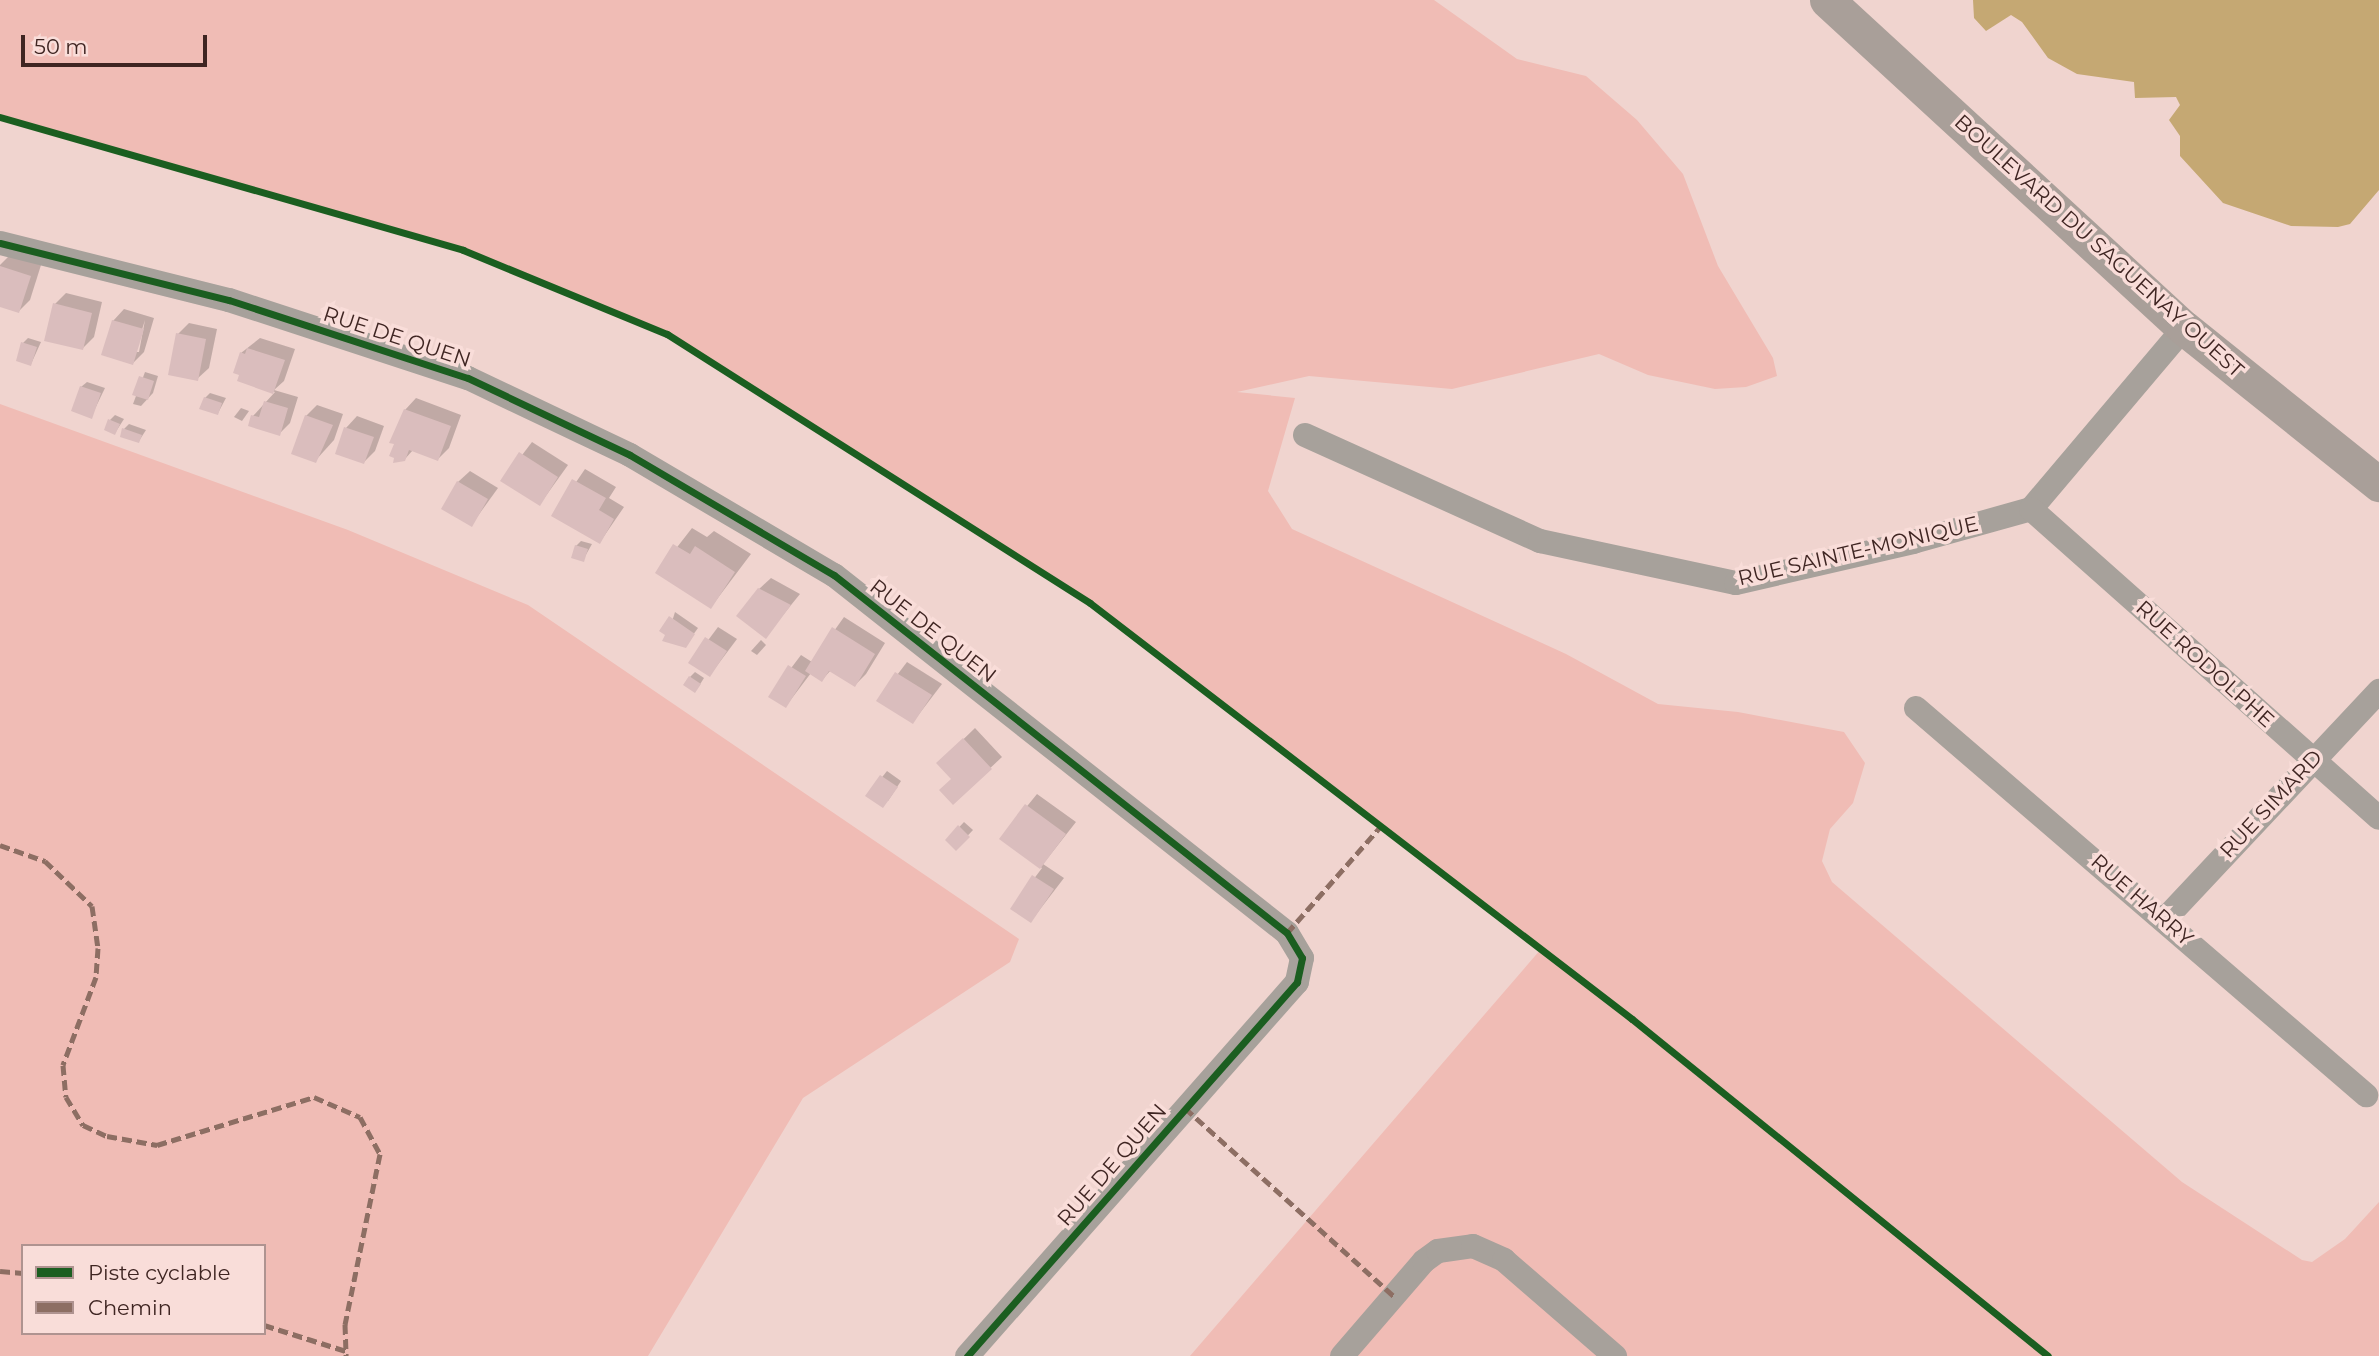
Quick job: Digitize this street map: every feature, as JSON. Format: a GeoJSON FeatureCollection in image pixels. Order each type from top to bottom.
{"type":"FeatureCollection","features":[{"type":"Feature","properties":{"kind":"main road","name":"BOULEVARD DU SAGUENAY OUEST"},"geometry":{"type":"LineString","coordinates":[[1827,0],[2185,328],[2379,484]]}},
{"type":"Feature","properties":{"kind":"street","name":"RUE DE QUEN"},"geometry":{"type":"LineString","coordinates":[[0,243],[229,300],[468,378],[630,455],[834,575],[1287,933],[1302,958],[1297,982],[967,1356]]}},
{"type":"Feature","properties":{"kind":"street"},"geometry":{"type":"LineString","coordinates":[[2031,509],[2185,328]]}},
{"type":"Feature","properties":{"kind":"street","name":"RUE SAINTE-MONIQUE"},"geometry":{"type":"LineString","coordinates":[[1305,435],[1540,541],[1736,583],[1913,542],[2031,509]]}},
{"type":"Feature","properties":{"kind":"street","name":"RUE RODOLPHE"},"geometry":{"type":"LineString","coordinates":[[2031,509],[2379,818]]}},
{"type":"Feature","properties":{"kind":"street","name":"RUE SIMARD"},"geometry":{"type":"LineString","coordinates":[[2165,919],[2312,759],[2379,691]]}},
{"type":"Feature","properties":{"kind":"street","name":"RUE HARRY"},"geometry":{"type":"LineString","coordinates":[[1916,708],[2165,919],[2365,1095]]}},
{"type":"Feature","properties":{"kind":"street"},"geometry":{"type":"LineString","coordinates":[[1342,1356],[1424,1261],[1438,1251],[1472,1246],[1504,1260],[1615,1356]]}},
{"type":"Feature","properties":{"kind":"shaded area"},"geometry":{"type":"Polygon","coordinates":[[[0,0],[1434,0],[1517,59],[1586,76],[1637,120],[1683,174],[1718,266],[1773,358],[1777,376],[1746,387],[1715,389],[1648,375],[1599,354],[1452,389],[1309,376],[1237,392],[1295,398],[1268,491],[1292,529],[1566,654],[1658,704],[1738,712],[1844,732],[1865,763],[1853,803],[1830,829],[1822,861],[1832,882],[2182,1182],[2302,1260],[2312,1262],[2345,1239],[2379,1202],[2379,1356],[1190,1356],[1541,949],[1090,603],[667,334],[463,250],[0,116],[0,0]]]}},
{"type":"Feature","properties":{"kind":"shaded area"},"geometry":{"type":"Polygon","coordinates":[[[1973,0],[2379,0],[2379,190],[2350,224],[2338,227],[2291,226],[2223,203],[2180,156],[2180,136],[2169,120],[2180,105],[2176,97],[2135,98],[2134,82],[2077,74],[2048,58],[2022,22],[2011,15],[1986,31],[1974,18],[1973,0]]]}},
{"type":"Feature","properties":{"kind":"shaded area"},"geometry":{"type":"Polygon","coordinates":[[[0,404],[348,530],[528,605],[1019,939],[1010,962],[803,1098],[648,1356],[0,1356],[0,404]]]}},
{"type":"Feature","properties":{"kind":"building"},"geometry":{"type":"Polygon","coordinates":[[[0,266],[31,276],[19,313],[0,307],[0,266]]]}},
{"type":"Feature","properties":{"kind":"building"},"geometry":{"type":"Polygon","coordinates":[[[53,303],[92,313],[83,350],[44,341],[53,303]]]}},
{"type":"Feature","properties":{"kind":"building"},"geometry":{"type":"Polygon","coordinates":[[[112,320],[144,329],[133,365],[101,355],[112,320]]]}},
{"type":"Feature","properties":{"kind":"building"},"geometry":{"type":"Polygon","coordinates":[[[176,333],[206,339],[198,381],[168,375],[176,333]]]}},
{"type":"Feature","properties":{"kind":"building"},"geometry":{"type":"Polygon","coordinates":[[[21,342],[37,347],[31,366],[16,361],[21,342]]]}},
{"type":"Feature","properties":{"kind":"building"},"geometry":{"type":"Polygon","coordinates":[[[247,348],[285,360],[273,394],[237,381],[239,375],[233,373],[240,352],[245,354],[247,348]]]}},
{"type":"Feature","properties":{"kind":"building"},"geometry":{"type":"Polygon","coordinates":[[[139,376],[154,381],[148,400],[132,395],[139,376]]]}},
{"type":"Feature","properties":{"kind":"building"},"geometry":{"type":"Polygon","coordinates":[[[80,386],[101,393],[92,419],[71,411],[80,386]]]}},
{"type":"Feature","properties":{"kind":"building"},"geometry":{"type":"Polygon","coordinates":[[[204,397],[222,403],[218,415],[199,409],[204,397]]]}},
{"type":"Feature","properties":{"kind":"building"},"geometry":{"type":"Polygon","coordinates":[[[264,401],[288,408],[280,436],[248,426],[251,415],[259,417],[264,401]]]}},
{"type":"Feature","properties":{"kind":"building"},"geometry":{"type":"Polygon","coordinates":[[[404,409],[451,426],[438,461],[409,450],[405,461],[393,463],[394,458],[389,456],[394,444],[389,443],[404,409]]]}},
{"type":"Feature","properties":{"kind":"building"},"geometry":{"type":"Polygon","coordinates":[[[305,415],[333,425],[316,463],[291,454],[305,415]]]}},
{"type":"Feature","properties":{"kind":"building"},"geometry":{"type":"Polygon","coordinates":[[[108,419],[120,424],[115,435],[104,430],[108,419]]]}},
{"type":"Feature","properties":{"kind":"building"},"geometry":{"type":"Polygon","coordinates":[[[344,427],[374,437],[364,464],[335,454],[344,427]]]}},
{"type":"Feature","properties":{"kind":"building"},"geometry":{"type":"Polygon","coordinates":[[[122,428],[142,435],[139,443],[120,437],[122,428]]]}},
{"type":"Feature","properties":{"kind":"building"},"geometry":{"type":"Polygon","coordinates":[[[519,452],[558,477],[540,506],[500,481],[519,452]]]}},
{"type":"Feature","properties":{"kind":"building"},"geometry":{"type":"Polygon","coordinates":[[[572,479],[606,498],[599,510],[614,519],[600,544],[551,516],[572,479]]]}},
{"type":"Feature","properties":{"kind":"building"},"geometry":{"type":"Polygon","coordinates":[[[457,481],[488,499],[472,527],[441,509],[457,481]]]}},
{"type":"Feature","properties":{"kind":"building"},"geometry":{"type":"Polygon","coordinates":[[[673,544],[690,554],[695,546],[735,572],[711,609],[655,573],[673,544]]]}},
{"type":"Feature","properties":{"kind":"building"},"geometry":{"type":"Polygon","coordinates":[[[575,545],[588,549],[584,562],[571,558],[575,545]]]}},
{"type":"Feature","properties":{"kind":"building"},"geometry":{"type":"Polygon","coordinates":[[[758,588],[791,605],[766,639],[736,616],[758,588]]]}},
{"type":"Feature","properties":{"kind":"building"},"geometry":{"type":"Polygon","coordinates":[[[669,616],[695,634],[686,648],[662,641],[665,635],[659,631],[669,616]]]}},
{"type":"Feature","properties":{"kind":"building"},"geometry":{"type":"Polygon","coordinates":[[[832,627],[875,654],[855,687],[829,671],[822,682],[805,671],[832,627]]]}},
{"type":"Feature","properties":{"kind":"building"},"geometry":{"type":"Polygon","coordinates":[[[705,637],[727,651],[710,677],[688,663],[705,637]]]}},
{"type":"Feature","properties":{"kind":"building"},"geometry":{"type":"Polygon","coordinates":[[[788,665],[806,676],[786,708],[768,697],[788,665]]]}},
{"type":"Feature","properties":{"kind":"building"},"geometry":{"type":"Polygon","coordinates":[[[895,672],[932,695],[913,724],[876,701],[895,672]]]}},
{"type":"Feature","properties":{"kind":"building"},"geometry":{"type":"Polygon","coordinates":[[[689,676],[701,684],[695,693],[683,685],[689,676]]]}},
{"type":"Feature","properties":{"kind":"building"},"geometry":{"type":"Polygon","coordinates":[[[963,738],[992,769],[953,805],[939,790],[951,779],[936,763],[963,738]]]}},
{"type":"Feature","properties":{"kind":"building"},"geometry":{"type":"Polygon","coordinates":[[[880,775],[898,787],[883,808],[865,796],[880,775]]]}},
{"type":"Feature","properties":{"kind":"building"},"geometry":{"type":"Polygon","coordinates":[[[1025,804],[1066,834],[1040,869],[999,839],[1025,804]]]}},
{"type":"Feature","properties":{"kind":"building"},"geometry":{"type":"Polygon","coordinates":[[[958,825],[970,837],[956,851],[945,840],[958,825]]]}},
{"type":"Feature","properties":{"kind":"building"},"geometry":{"type":"Polygon","coordinates":[[[1032,875],[1054,889],[1031,923],[1010,909],[1032,875]]]}},
{"type":"Feature","properties":{"kind":"marked path"},"geometry":{"type":"LineString","coordinates":[[1287,933],[1382,825]]}},
{"type":"Feature","properties":{"kind":"marked path"},"geometry":{"type":"LineString","coordinates":[[0,845],[45,861],[92,906],[98,948],[96,977],[63,1065],[66,1097],[83,1125],[107,1136],[157,1145],[314,1097],[360,1117],[380,1154],[345,1324],[346,1356]]}},
{"type":"Feature","properties":{"kind":"marked path"},"geometry":{"type":"LineString","coordinates":[[1185,1108],[1394,1296]]}},
{"type":"Feature","properties":{"kind":"marked path"},"geometry":{"type":"LineString","coordinates":[[0,1271],[21,1273]]}},
{"type":"Feature","properties":{"kind":"marked path"},"geometry":{"type":"LineString","coordinates":[[266,1326],[346,1351]]}},
{"type":"Feature","properties":{"kind":"cycle path"},"geometry":{"type":"LineString","coordinates":[[0,117],[463,250],[667,334],[1090,603],[1632,1019],[2048,1356]]}},
{"type":"Feature","properties":{"kind":"cycle path"},"geometry":{"type":"LineString","coordinates":[[0,243],[229,300],[468,378],[630,455],[834,575],[1287,933],[1302,958],[1297,982],[967,1356]]}}]}
